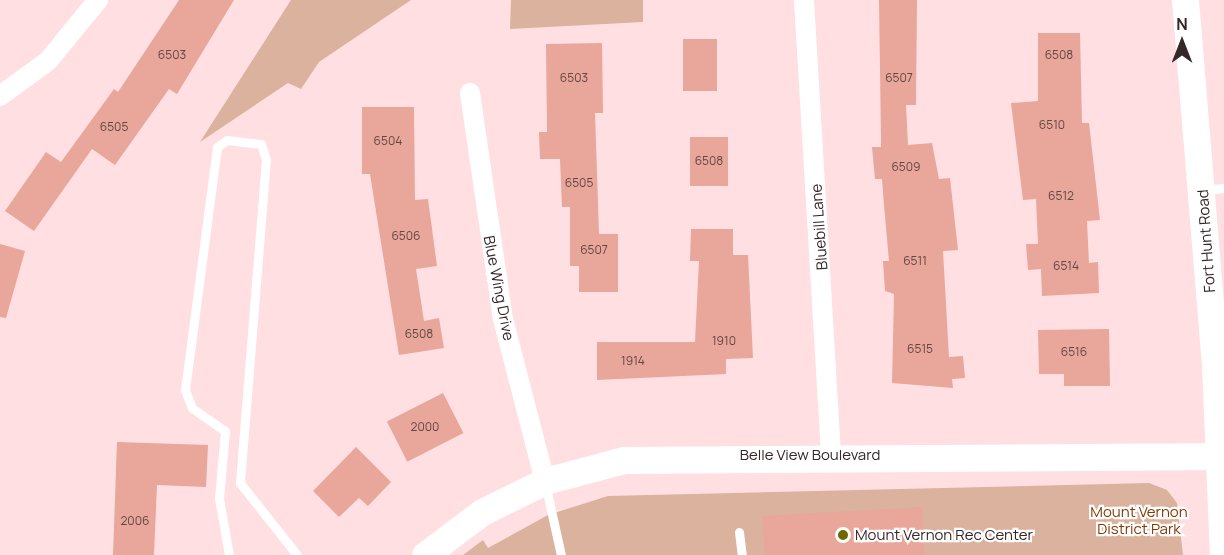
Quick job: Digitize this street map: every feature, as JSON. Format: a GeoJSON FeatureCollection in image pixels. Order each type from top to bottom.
{"type":"FeatureCollection","features":[{"type":"Feature","properties":{"kind":"main road","name":"Fort Hunt Road"},"geometry":{"type":"LineString","coordinates":[[1185,0],[1213,189],[1223,555]]}},
{"type":"Feature","properties":{"kind":"main road","name":"Belle View Boulevard"},"geometry":{"type":"LineString","coordinates":[[425,555],[482,512],[545,481],[624,460],[831,455],[1222,457]]}},
{"type":"Feature","properties":{"kind":"street"},"geometry":{"type":"LineString","coordinates":[[0,96],[48,61],[98,0]]}},
{"type":"Feature","properties":{"kind":"street","name":"Bluebill Lane"},"geometry":{"type":"LineString","coordinates":[[804,0],[831,455]]}},
{"type":"Feature","properties":{"kind":"street","name":"Blue Wing Drive"},"geometry":{"type":"LineString","coordinates":[[470,93],[503,319],[545,481]]}},
{"type":"Feature","properties":{"kind":"lane"},"geometry":{"type":"LineString","coordinates":[[229,555],[219,498],[225,431],[192,408],[185,390],[218,147],[227,140],[261,144],[266,159],[240,483],[297,555]]}},
{"type":"Feature","properties":{"kind":"lane"},"geometry":{"type":"LineString","coordinates":[[545,481],[561,555]]}},
{"type":"Feature","properties":{"kind":"lane"},"geometry":{"type":"LineString","coordinates":[[739,532],[742,555]]}},
{"type":"Feature","properties":{"kind":"green space"},"geometry":{"type":"Polygon","coordinates":[[[291,0],[411,0],[319,62],[301,89],[288,83],[200,142],[291,0]]]}},
{"type":"Feature","properties":{"kind":"green space"},"geometry":{"type":"Polygon","coordinates":[[[511,0],[643,0],[643,22],[510,29],[511,0]]]}},
{"type":"Feature","properties":{"kind":"green space","name":"Mount Vernon District Park"},"geometry":{"type":"Polygon","coordinates":[[[1149,483],[1167,490],[1177,503],[1183,555],[463,555],[483,540],[488,548],[548,515],[608,496],[1149,483]]]}},
{"type":"Feature","properties":{"kind":"building"},"geometry":{"type":"Polygon","coordinates":[[[179,0],[234,0],[177,94],[169,89],[115,165],[92,149],[34,231],[5,211],[46,152],[61,162],[114,89],[118,92],[179,0]]]}},
{"type":"Feature","properties":{"kind":"building"},"geometry":{"type":"Polygon","coordinates":[[[879,0],[917,0],[916,105],[906,105],[908,145],[932,143],[939,179],[950,178],[958,250],[943,251],[949,357],[963,356],[965,378],[952,379],[953,388],[892,383],[894,294],[885,291],[883,261],[889,261],[882,179],[875,179],[872,147],[881,147],[879,0]]]}},
{"type":"Feature","properties":{"kind":"building"},"geometry":{"type":"Polygon","coordinates":[[[1038,33],[1080,33],[1082,123],[1089,123],[1100,220],[1087,221],[1089,263],[1098,262],[1099,293],[1042,296],[1041,269],[1028,270],[1026,244],[1038,244],[1036,199],[1023,200],[1011,103],[1038,101],[1038,33]]]}},
{"type":"Feature","properties":{"kind":"building"},"geometry":{"type":"Polygon","coordinates":[[[683,39],[717,39],[717,91],[683,91],[683,39]]]}},
{"type":"Feature","properties":{"kind":"building"},"geometry":{"type":"Polygon","coordinates":[[[602,43],[603,113],[595,113],[599,234],[618,234],[618,292],[579,292],[579,266],[570,266],[570,207],[562,207],[560,159],[540,159],[539,132],[547,132],[546,44],[602,43]]]}},
{"type":"Feature","properties":{"kind":"building"},"geometry":{"type":"Polygon","coordinates":[[[362,107],[414,107],[415,200],[428,199],[437,266],[416,269],[424,321],[439,318],[444,348],[399,355],[370,174],[362,174],[362,107]]]}},
{"type":"Feature","properties":{"kind":"building"},"geometry":{"type":"Polygon","coordinates":[[[690,137],[728,137],[728,186],[690,186],[690,137]]]}},
{"type":"Feature","properties":{"kind":"building"},"geometry":{"type":"Polygon","coordinates":[[[691,229],[733,229],[733,255],[748,255],[753,358],[726,359],[726,374],[597,380],[597,342],[695,342],[699,261],[690,261],[691,229]]]}},
{"type":"Feature","properties":{"kind":"building"},"geometry":{"type":"Polygon","coordinates":[[[0,244],[25,251],[6,318],[0,317],[0,244]]]}},
{"type":"Feature","properties":{"kind":"building"},"geometry":{"type":"Polygon","coordinates":[[[1109,329],[1110,386],[1064,386],[1064,374],[1039,374],[1038,330],[1109,329]]]}},
{"type":"Feature","properties":{"kind":"building"},"geometry":{"type":"Polygon","coordinates":[[[443,393],[463,433],[407,462],[387,422],[443,393]]]}},
{"type":"Feature","properties":{"kind":"building"},"geometry":{"type":"Polygon","coordinates":[[[117,442],[208,445],[206,487],[157,485],[154,555],[113,555],[117,442]]]}},
{"type":"Feature","properties":{"kind":"building"},"geometry":{"type":"Polygon","coordinates":[[[356,447],[391,482],[368,506],[359,498],[339,517],[313,491],[356,447]]]}},
{"type":"Feature","properties":{"kind":"building","name":"Mount Vernon Rec Center"},"geometry":{"type":"Polygon","coordinates":[[[922,507],[924,555],[765,555],[762,516],[922,507]]]}},
{"type":"Feature","properties":{"kind":"place","name":"Mount Vernon Rec Center"},"geometry":{"type":"Point","coordinates":[843,535]}}]}
